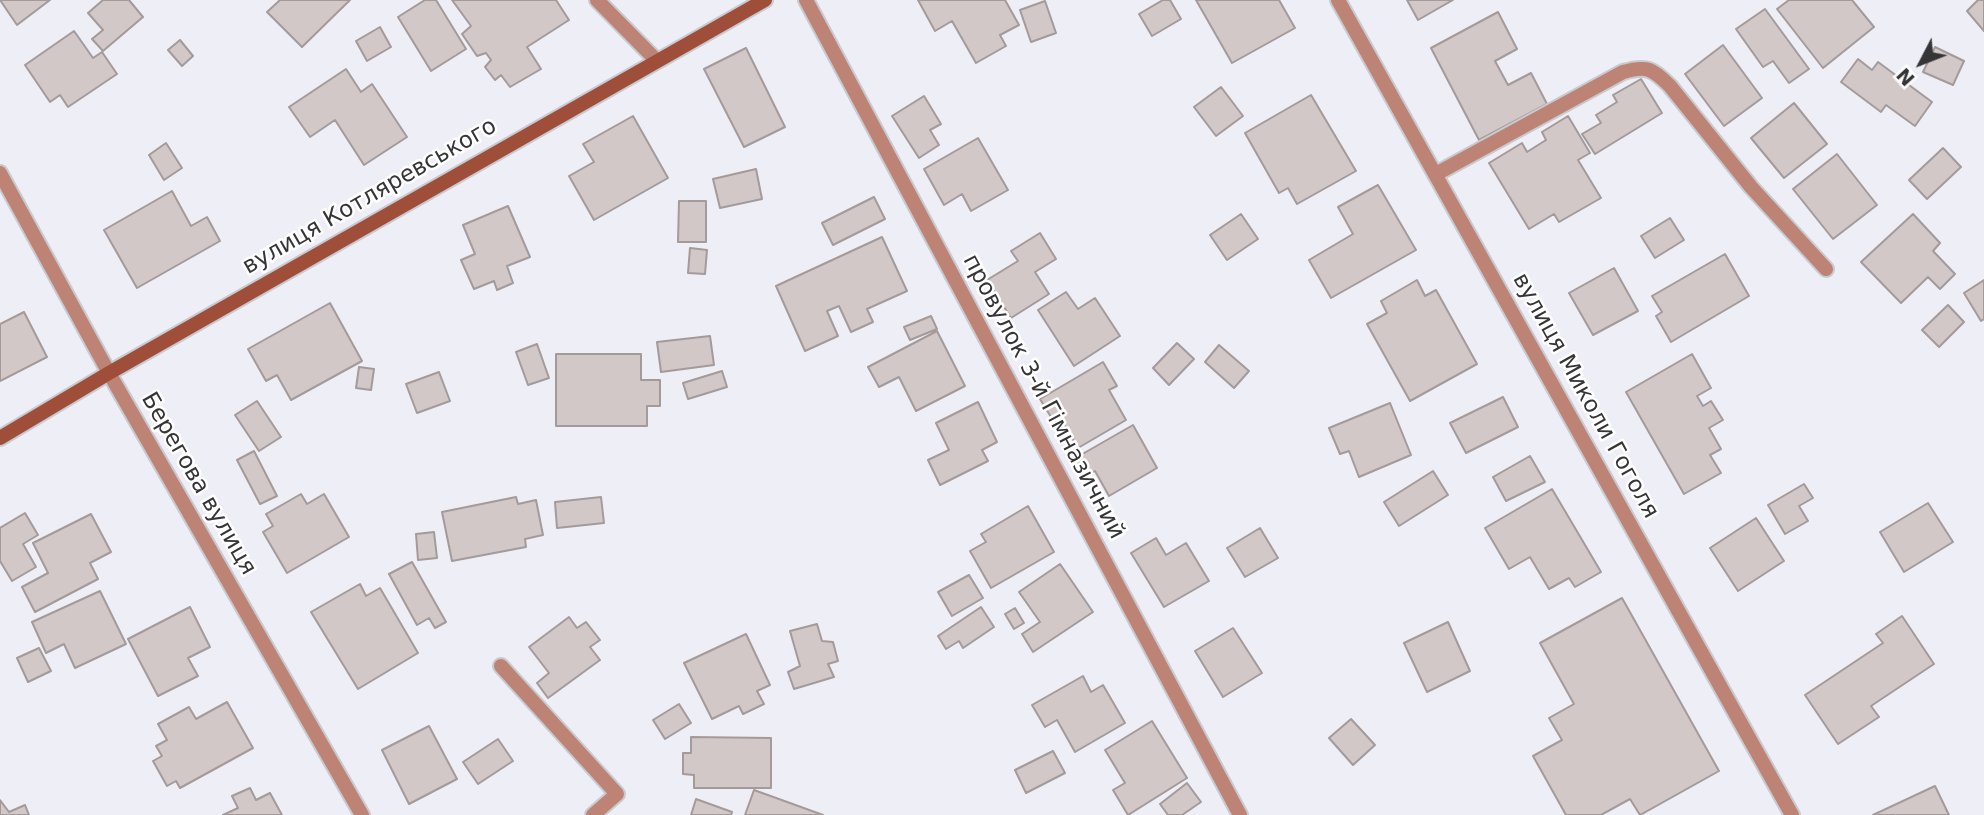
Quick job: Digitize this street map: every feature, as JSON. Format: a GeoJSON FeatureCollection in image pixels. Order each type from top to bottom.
{"type":"FeatureCollection","features":[{"type":"Feature","properties":{"kind":"main road","name":"вулиця Котляревського"},"geometry":{"type":"LineString","coordinates":[[0,438],[108,373],[765,0]]}},
{"type":"Feature","properties":{"kind":"street"},"geometry":{"type":"LineString","coordinates":[[597,0],[656,60]]}},
{"type":"Feature","properties":{"kind":"street","name":"провулок 3-й Гімназичний"},"geometry":{"type":"LineString","coordinates":[[806,0],[1240,815]]}},
{"type":"Feature","properties":{"kind":"street","name":"вулиця Миколи Гоголя"},"geometry":{"type":"LineString","coordinates":[[1338,0],[1792,815]]}},
{"type":"Feature","properties":{"kind":"street"},"geometry":{"type":"LineString","coordinates":[[1436,174],[1623,72],[1640,67],[1658,74],[1670,86],[1751,187],[1826,269]]}},
{"type":"Feature","properties":{"kind":"street","name":"Берегова вулиця"},"geometry":{"type":"LineString","coordinates":[[0,173],[108,373],[362,815]]}},
{"type":"Feature","properties":{"kind":"street"},"geometry":{"type":"LineString","coordinates":[[501,666],[617,794],[593,815]]}},
{"type":"Feature","properties":{"kind":"building"},"geometry":{"type":"Polygon","coordinates":[[[0,0],[50,0],[17,25],[0,0]]]}},
{"type":"Feature","properties":{"kind":"building"},"geometry":{"type":"Polygon","coordinates":[[[103,0],[129,0],[143,17],[103,51],[92,39],[103,30],[88,13],[103,0]]]}},
{"type":"Feature","properties":{"kind":"building"},"geometry":{"type":"Polygon","coordinates":[[[280,0],[350,0],[302,47],[267,12],[280,0]]]}},
{"type":"Feature","properties":{"kind":"building"},"geometry":{"type":"Polygon","coordinates":[[[425,0],[436,0],[466,49],[431,71],[398,17],[425,0]]]}},
{"type":"Feature","properties":{"kind":"building"},"geometry":{"type":"Polygon","coordinates":[[[452,0],[556,0],[569,20],[527,47],[541,69],[510,87],[501,75],[495,80],[485,67],[491,60],[486,53],[477,56],[462,34],[471,26],[452,0]]]}},
{"type":"Feature","properties":{"kind":"building"},"geometry":{"type":"Polygon","coordinates":[[[918,0],[1005,0],[1019,25],[1000,35],[1006,46],[976,63],[952,21],[935,31],[918,0]]]}},
{"type":"Feature","properties":{"kind":"building"},"geometry":{"type":"Polygon","coordinates":[[[1163,0],[1170,0],[1181,19],[1152,36],[1139,14],[1163,0]]]}},
{"type":"Feature","properties":{"kind":"building"},"geometry":{"type":"Polygon","coordinates":[[[1196,0],[1279,0],[1295,28],[1232,63],[1196,0]]]}},
{"type":"Feature","properties":{"kind":"building"},"geometry":{"type":"Polygon","coordinates":[[[1407,0],[1453,0],[1418,20],[1407,0]]]}},
{"type":"Feature","properties":{"kind":"building"},"geometry":{"type":"Polygon","coordinates":[[[1789,0],[1852,0],[1874,27],[1823,68],[1777,9],[1789,0]]]}},
{"type":"Feature","properties":{"kind":"building"},"geometry":{"type":"Polygon","coordinates":[[[1978,0],[1984,0],[1984,31],[1967,11],[1978,0]]]}},
{"type":"Feature","properties":{"kind":"building"},"geometry":{"type":"Polygon","coordinates":[[[1045,1],[1056,33],[1031,42],[1020,10],[1045,1]]]}},
{"type":"Feature","properties":{"kind":"building"},"geometry":{"type":"Polygon","coordinates":[[[1765,9],[1809,69],[1789,83],[1773,61],[1763,67],[1736,29],[1765,9]]]}},
{"type":"Feature","properties":{"kind":"building"},"geometry":{"type":"Polygon","coordinates":[[[1498,12],[1517,49],[1495,61],[1508,85],[1531,73],[1547,104],[1479,140],[1431,48],[1498,12]]]}},
{"type":"Feature","properties":{"kind":"building"},"geometry":{"type":"Polygon","coordinates":[[[380,27],[391,47],[367,61],[356,41],[380,27]]]}},
{"type":"Feature","properties":{"kind":"building"},"geometry":{"type":"Polygon","coordinates":[[[74,31],[93,58],[102,52],[117,74],[68,107],[60,95],[50,102],[25,65],[74,31]]]}},
{"type":"Feature","properties":{"kind":"building"},"geometry":{"type":"Polygon","coordinates":[[[180,40],[193,56],[182,66],[168,50],[180,40]]]}},
{"type":"Feature","properties":{"kind":"building"},"geometry":{"type":"Polygon","coordinates":[[[1723,45],[1762,98],[1724,126],[1685,74],[1723,45]]]}},
{"type":"Feature","properties":{"kind":"building"},"geometry":{"type":"Polygon","coordinates":[[[1935,47],[1964,61],[1953,85],[1923,72],[1935,47]]]}},
{"type":"Feature","properties":{"kind":"building"},"geometry":{"type":"Polygon","coordinates":[[[746,48],[785,127],[744,147],[704,69],[746,48]]]}},
{"type":"Feature","properties":{"kind":"building"},"geometry":{"type":"Polygon","coordinates":[[[1858,59],[1872,70],[1878,62],[1932,102],[1915,126],[1886,105],[1881,112],[1841,82],[1858,59]]]}},
{"type":"Feature","properties":{"kind":"building"},"geometry":{"type":"Polygon","coordinates":[[[346,69],[361,92],[372,84],[407,137],[364,165],[335,120],[310,137],[289,107],[346,69]]]}},
{"type":"Feature","properties":{"kind":"building"},"geometry":{"type":"Polygon","coordinates":[[[1641,79],[1662,113],[1595,154],[1582,134],[1601,123],[1596,115],[1617,102],[1613,95],[1641,79]]]}},
{"type":"Feature","properties":{"kind":"building"},"geometry":{"type":"Polygon","coordinates":[[[1221,87],[1243,116],[1216,136],[1194,107],[1221,87]]]}},
{"type":"Feature","properties":{"kind":"building"},"geometry":{"type":"Polygon","coordinates":[[[1311,95],[1356,171],[1297,204],[1288,188],[1279,193],[1245,133],[1311,95]]]}},
{"type":"Feature","properties":{"kind":"building"},"geometry":{"type":"Polygon","coordinates":[[[924,96],[941,124],[930,130],[939,145],[919,158],[892,116],[924,96]]]}},
{"type":"Feature","properties":{"kind":"building"},"geometry":{"type":"Polygon","coordinates":[[[1794,103],[1827,144],[1784,178],[1751,138],[1794,103]]]}},
{"type":"Feature","properties":{"kind":"building"},"geometry":{"type":"Polygon","coordinates":[[[633,116],[668,178],[594,220],[569,176],[594,162],[583,144],[633,116]]]}},
{"type":"Feature","properties":{"kind":"building"},"geometry":{"type":"Polygon","coordinates":[[[1568,116],[1590,153],[1578,160],[1601,198],[1559,222],[1554,214],[1529,229],[1489,163],[1522,143],[1527,152],[1546,140],[1542,132],[1568,116]]]}},
{"type":"Feature","properties":{"kind":"building"},"geometry":{"type":"Polygon","coordinates":[[[978,138],[1008,190],[971,211],[962,194],[944,205],[924,169],[978,138]]]}},
{"type":"Feature","properties":{"kind":"building"},"geometry":{"type":"Polygon","coordinates":[[[166,143],[182,168],[164,180],[149,155],[166,143]]]}},
{"type":"Feature","properties":{"kind":"building"},"geometry":{"type":"Polygon","coordinates":[[[1943,148],[1961,167],[1927,199],[1909,180],[1943,148]]]}},
{"type":"Feature","properties":{"kind":"building"},"geometry":{"type":"Polygon","coordinates":[[[1837,154],[1877,205],[1833,239],[1793,189],[1837,154]]]}},
{"type":"Feature","properties":{"kind":"building"},"geometry":{"type":"Polygon","coordinates":[[[756,169],[762,199],[720,208],[713,179],[756,169]]]}},
{"type":"Feature","properties":{"kind":"building"},"geometry":{"type":"Polygon","coordinates":[[[1378,185],[1416,250],[1331,298],[1309,260],[1353,234],[1338,207],[1378,185]]]}},
{"type":"Feature","properties":{"kind":"building"},"geometry":{"type":"Polygon","coordinates":[[[172,191],[191,226],[207,217],[220,241],[137,288],[104,230],[172,191]]]}},
{"type":"Feature","properties":{"kind":"building"},"geometry":{"type":"Polygon","coordinates":[[[874,197],[885,219],[833,245],[822,223],[874,197]]]}},
{"type":"Feature","properties":{"kind":"building"},"geometry":{"type":"Polygon","coordinates":[[[679,201],[706,201],[706,242],[678,242],[679,201]]]}},
{"type":"Feature","properties":{"kind":"building"},"geometry":{"type":"Polygon","coordinates":[[[508,206],[530,257],[507,266],[513,283],[497,290],[494,281],[474,289],[461,260],[475,254],[463,225],[508,206]]]}},
{"type":"Feature","properties":{"kind":"building"},"geometry":{"type":"Polygon","coordinates":[[[1241,214],[1258,239],[1227,260],[1210,235],[1241,214]]]}},
{"type":"Feature","properties":{"kind":"building"},"geometry":{"type":"Polygon","coordinates":[[[1913,214],[1940,243],[1933,251],[1955,274],[1940,289],[1928,277],[1901,303],[1861,262],[1913,214]]]}},
{"type":"Feature","properties":{"kind":"building"},"geometry":{"type":"Polygon","coordinates":[[[1670,218],[1684,240],[1655,258],[1641,236],[1670,218]]]}},
{"type":"Feature","properties":{"kind":"building"},"geometry":{"type":"Polygon","coordinates":[[[1040,233],[1056,259],[1035,272],[1049,294],[1011,318],[987,280],[1018,261],[1011,251],[1040,233]]]}},
{"type":"Feature","properties":{"kind":"building"},"geometry":{"type":"Polygon","coordinates":[[[882,237],[907,291],[867,309],[873,322],[851,332],[839,306],[827,311],[838,336],[805,351],[776,286],[882,237]]]}},
{"type":"Feature","properties":{"kind":"building"},"geometry":{"type":"Polygon","coordinates":[[[690,248],[707,250],[705,274],[688,273],[690,248]]]}},
{"type":"Feature","properties":{"kind":"building"},"geometry":{"type":"Polygon","coordinates":[[[1725,254],[1749,296],[1671,342],[1656,316],[1662,312],[1652,296],[1725,254]]]}},
{"type":"Feature","properties":{"kind":"building"},"geometry":{"type":"Polygon","coordinates":[[[1614,268],[1638,311],[1593,335],[1569,293],[1614,268]]]}},
{"type":"Feature","properties":{"kind":"building"},"geometry":{"type":"Polygon","coordinates":[[[1417,280],[1425,296],[1436,290],[1477,364],[1410,401],[1367,324],[1387,313],[1381,301],[1417,280]]]}},
{"type":"Feature","properties":{"kind":"building"},"geometry":{"type":"Polygon","coordinates":[[[1984,280],[1984,319],[1981,321],[1964,293],[1984,280]]]}},
{"type":"Feature","properties":{"kind":"building"},"geometry":{"type":"Polygon","coordinates":[[[1066,292],[1078,309],[1095,298],[1120,336],[1074,366],[1038,310],[1066,292]]]}},
{"type":"Feature","properties":{"kind":"building"},"geometry":{"type":"Polygon","coordinates":[[[330,303],[362,361],[291,400],[277,375],[266,381],[248,349],[330,303]]]}},
{"type":"Feature","properties":{"kind":"building"},"geometry":{"type":"Polygon","coordinates":[[[1948,305],[1964,322],[1939,347],[1922,330],[1948,305]]]}},
{"type":"Feature","properties":{"kind":"building"},"geometry":{"type":"Polygon","coordinates":[[[24,312],[47,357],[0,381],[0,324],[24,312]]]}},
{"type":"Feature","properties":{"kind":"building"},"geometry":{"type":"Polygon","coordinates":[[[931,316],[937,329],[910,340],[904,327],[931,316]]]}},
{"type":"Feature","properties":{"kind":"building"},"geometry":{"type":"Polygon","coordinates":[[[937,331],[965,386],[916,411],[899,377],[879,387],[868,367],[937,331]]]}},
{"type":"Feature","properties":{"kind":"building"},"geometry":{"type":"Polygon","coordinates":[[[710,336],[714,365],[661,372],[657,342],[710,336]]]}},
{"type":"Feature","properties":{"kind":"building"},"geometry":{"type":"Polygon","coordinates":[[[1177,343],[1194,359],[1169,385],[1153,368],[1177,343]]]}},
{"type":"Feature","properties":{"kind":"building"},"geometry":{"type":"Polygon","coordinates":[[[537,344],[549,378],[528,385],[516,352],[537,344]]]}},
{"type":"Feature","properties":{"kind":"building"},"geometry":{"type":"Polygon","coordinates":[[[1219,345],[1249,371],[1234,388],[1205,362],[1219,345]]]}},
{"type":"Feature","properties":{"kind":"building"},"geometry":{"type":"Polygon","coordinates":[[[556,354],[641,354],[641,380],[660,380],[660,406],[647,406],[647,426],[556,426],[556,354]]]}},
{"type":"Feature","properties":{"kind":"building"},"geometry":{"type":"Polygon","coordinates":[[[1692,354],[1711,388],[1697,396],[1703,406],[1711,401],[1723,420],[1709,428],[1721,449],[1710,455],[1721,473],[1684,494],[1626,392],[1692,354]]]}},
{"type":"Feature","properties":{"kind":"building"},"geometry":{"type":"Polygon","coordinates":[[[1103,362],[1117,386],[1109,390],[1126,420],[1078,448],[1060,418],[1054,422],[1040,399],[1103,362]]]}},
{"type":"Feature","properties":{"kind":"building"},"geometry":{"type":"Polygon","coordinates":[[[359,367],[374,369],[371,390],[356,388],[359,367]]]}},
{"type":"Feature","properties":{"kind":"building"},"geometry":{"type":"Polygon","coordinates":[[[722,371],[727,387],[688,399],[683,383],[722,371]]]}},
{"type":"Feature","properties":{"kind":"building"},"geometry":{"type":"Polygon","coordinates":[[[439,372],[450,401],[417,413],[406,384],[439,372]]]}},
{"type":"Feature","properties":{"kind":"building"},"geometry":{"type":"Polygon","coordinates":[[[1503,397],[1518,427],[1466,453],[1450,423],[1503,397]]]}},
{"type":"Feature","properties":{"kind":"building"},"geometry":{"type":"Polygon","coordinates":[[[257,401],[281,437],[259,451],[235,415],[257,401]]]}},
{"type":"Feature","properties":{"kind":"building"},"geometry":{"type":"Polygon","coordinates":[[[978,402],[997,442],[982,450],[988,461],[940,485],[928,460],[949,450],[936,423],[978,402]]]}},
{"type":"Feature","properties":{"kind":"building"},"geometry":{"type":"Polygon","coordinates":[[[1390,403],[1411,455],[1359,477],[1349,451],[1340,454],[1329,428],[1390,403]]]}},
{"type":"Feature","properties":{"kind":"building"},"geometry":{"type":"Polygon","coordinates":[[[1133,425],[1157,468],[1109,496],[1095,471],[1083,478],[1072,460],[1133,425]]]}},
{"type":"Feature","properties":{"kind":"building"},"geometry":{"type":"Polygon","coordinates":[[[254,451],[277,496],[260,504],[237,460],[254,451]]]}},
{"type":"Feature","properties":{"kind":"building"},"geometry":{"type":"Polygon","coordinates":[[[1530,456],[1545,482],[1506,501],[1493,477],[1530,456]]]}},
{"type":"Feature","properties":{"kind":"building"},"geometry":{"type":"Polygon","coordinates":[[[1433,471],[1448,495],[1399,526],[1384,502],[1433,471]]]}},
{"type":"Feature","properties":{"kind":"building"},"geometry":{"type":"Polygon","coordinates":[[[1804,484],[1813,498],[1799,506],[1808,521],[1785,534],[1768,505],[1804,484]]]}},
{"type":"Feature","properties":{"kind":"building"},"geometry":{"type":"Polygon","coordinates":[[[1552,489],[1601,572],[1575,587],[1569,578],[1549,589],[1530,557],[1509,569],[1485,528],[1552,489]]]}},
{"type":"Feature","properties":{"kind":"building"},"geometry":{"type":"Polygon","coordinates":[[[301,494],[307,504],[324,494],[349,537],[287,573],[263,532],[273,526],[266,514],[301,494]]]}},
{"type":"Feature","properties":{"kind":"building"},"geometry":{"type":"Polygon","coordinates":[[[516,497],[518,504],[536,500],[543,535],[525,539],[526,547],[452,561],[442,512],[516,497]]]}},
{"type":"Feature","properties":{"kind":"building"},"geometry":{"type":"Polygon","coordinates":[[[601,497],[604,523],[557,528],[555,502],[601,497]]]}},
{"type":"Feature","properties":{"kind":"building"},"geometry":{"type":"Polygon","coordinates":[[[1928,503],[1953,542],[1904,572],[1880,532],[1928,503]]]}},
{"type":"Feature","properties":{"kind":"building"},"geometry":{"type":"Polygon","coordinates":[[[1028,506],[1054,552],[991,588],[970,551],[986,542],[981,534],[1028,506]]]}},
{"type":"Feature","properties":{"kind":"building"},"geometry":{"type":"Polygon","coordinates":[[[25,513],[38,535],[23,544],[36,567],[12,581],[0,561],[0,528],[25,513]]]}},
{"type":"Feature","properties":{"kind":"building"},"geometry":{"type":"Polygon","coordinates":[[[91,514],[111,552],[90,563],[98,579],[35,612],[22,587],[48,573],[33,543],[91,514]]]}},
{"type":"Feature","properties":{"kind":"building"},"geometry":{"type":"Polygon","coordinates":[[[1756,518],[1784,561],[1738,591],[1710,548],[1756,518]]]}},
{"type":"Feature","properties":{"kind":"building"},"geometry":{"type":"Polygon","coordinates":[[[1260,528],[1278,558],[1245,577],[1227,548],[1260,528]]]}},
{"type":"Feature","properties":{"kind":"building"},"geometry":{"type":"Polygon","coordinates":[[[434,532],[437,558],[418,560],[416,534],[434,532]]]}},
{"type":"Feature","properties":{"kind":"building"},"geometry":{"type":"Polygon","coordinates":[[[1156,538],[1166,555],[1186,543],[1209,581],[1164,607],[1131,553],[1156,538]]]}},
{"type":"Feature","properties":{"kind":"building"},"geometry":{"type":"Polygon","coordinates":[[[412,562],[446,622],[435,628],[429,618],[417,625],[389,574],[412,562]]]}},
{"type":"Feature","properties":{"kind":"building"},"geometry":{"type":"Polygon","coordinates":[[[1060,564],[1093,612],[1033,652],[1022,634],[1040,622],[1019,592],[1060,564]]]}},
{"type":"Feature","properties":{"kind":"building"},"geometry":{"type":"Polygon","coordinates":[[[969,575],[983,598],[952,616],[938,592],[969,575]]]}},
{"type":"Feature","properties":{"kind":"building"},"geometry":{"type":"Polygon","coordinates":[[[360,584],[366,596],[380,588],[418,653],[358,689],[311,612],[360,584]]]}},
{"type":"Feature","properties":{"kind":"building"},"geometry":{"type":"Polygon","coordinates":[[[100,591],[126,644],[75,668],[64,644],[46,653],[32,622],[100,591]]]}},
{"type":"Feature","properties":{"kind":"building"},"geometry":{"type":"Polygon","coordinates":[[[1622,598],[1719,771],[1640,815],[1630,799],[1601,815],[1566,815],[1533,756],[1562,740],[1549,718],[1574,704],[1540,643],[1622,598]]]}},
{"type":"Feature","properties":{"kind":"building"},"geometry":{"type":"Polygon","coordinates":[[[190,607],[210,647],[188,658],[198,676],[158,696],[128,639],[190,607]]]}},
{"type":"Feature","properties":{"kind":"building"},"geometry":{"type":"Polygon","coordinates":[[[981,607],[994,627],[963,648],[959,641],[946,649],[938,636],[981,607]]]}},
{"type":"Feature","properties":{"kind":"building"},"geometry":{"type":"Polygon","coordinates":[[[1015,608],[1024,623],[1014,629],[1005,614],[1015,608]]]}},
{"type":"Feature","properties":{"kind":"building"},"geometry":{"type":"Polygon","coordinates":[[[1902,616],[1934,664],[1871,706],[1879,717],[1838,744],[1805,695],[1883,643],[1876,634],[1902,616]]]}},
{"type":"Feature","properties":{"kind":"building"},"geometry":{"type":"Polygon","coordinates":[[[569,617],[577,628],[586,622],[600,640],[590,647],[600,660],[548,698],[537,683],[549,673],[529,647],[569,617]]]}},
{"type":"Feature","properties":{"kind":"building"},"geometry":{"type":"Polygon","coordinates":[[[1448,622],[1470,671],[1427,692],[1404,643],[1448,622]]]}},
{"type":"Feature","properties":{"kind":"building"},"geometry":{"type":"Polygon","coordinates":[[[817,624],[822,641],[833,642],[838,661],[828,664],[834,677],[794,689],[788,672],[800,666],[790,631],[817,624]]]}},
{"type":"Feature","properties":{"kind":"building"},"geometry":{"type":"Polygon","coordinates":[[[1233,628],[1262,673],[1223,697],[1195,651],[1233,628]]]}},
{"type":"Feature","properties":{"kind":"building"},"geometry":{"type":"Polygon","coordinates":[[[746,634],[770,685],[757,691],[764,704],[743,714],[739,706],[712,719],[684,663],[746,634]]]}},
{"type":"Feature","properties":{"kind":"building"},"geometry":{"type":"Polygon","coordinates":[[[39,648],[51,671],[28,682],[17,658],[39,648]]]}},
{"type":"Feature","properties":{"kind":"building"},"geometry":{"type":"Polygon","coordinates":[[[1083,676],[1091,692],[1103,685],[1125,723],[1075,752],[1057,720],[1045,727],[1032,705],[1083,676]]]}},
{"type":"Feature","properties":{"kind":"building"},"geometry":{"type":"Polygon","coordinates":[[[227,702],[253,748],[180,788],[176,781],[167,786],[153,761],[162,756],[156,746],[167,740],[158,724],[189,707],[196,719],[227,702]]]}},
{"type":"Feature","properties":{"kind":"building"},"geometry":{"type":"Polygon","coordinates":[[[679,704],[691,723],[665,739],[653,720],[679,704]]]}},
{"type":"Feature","properties":{"kind":"building"},"geometry":{"type":"Polygon","coordinates":[[[1351,719],[1375,745],[1353,765],[1329,738],[1351,719]]]}},
{"type":"Feature","properties":{"kind":"building"},"geometry":{"type":"Polygon","coordinates":[[[1152,721],[1187,778],[1128,815],[1113,790],[1125,783],[1105,750],[1152,721]]]}},
{"type":"Feature","properties":{"kind":"building"},"geometry":{"type":"Polygon","coordinates":[[[429,726],[457,779],[409,804],[382,750],[429,726]]]}},
{"type":"Feature","properties":{"kind":"building"},"geometry":{"type":"Polygon","coordinates":[[[691,737],[771,738],[771,788],[694,788],[694,775],[683,774],[683,753],[691,753],[691,737]]]}},
{"type":"Feature","properties":{"kind":"building"},"geometry":{"type":"Polygon","coordinates":[[[498,739],[513,761],[478,784],[463,762],[498,739]]]}},
{"type":"Feature","properties":{"kind":"building"},"geometry":{"type":"Polygon","coordinates":[[[1053,751],[1065,773],[1026,793],[1015,770],[1053,751]]]}},
{"type":"Feature","properties":{"kind":"building"},"geometry":{"type":"Polygon","coordinates":[[[1187,783],[1201,802],[1182,815],[1168,815],[1160,804],[1187,783]]]}},
{"type":"Feature","properties":{"kind":"building"},"geometry":{"type":"Polygon","coordinates":[[[1935,786],[1949,815],[1873,815],[1935,786]]]}},
{"type":"Feature","properties":{"kind":"building"},"geometry":{"type":"Polygon","coordinates":[[[250,788],[256,800],[270,793],[282,815],[223,815],[238,808],[232,796],[250,788]]]}},
{"type":"Feature","properties":{"kind":"building"},"geometry":{"type":"Polygon","coordinates":[[[754,790],[823,815],[745,815],[754,790]]]}},
{"type":"Feature","properties":{"kind":"building"},"geometry":{"type":"Polygon","coordinates":[[[696,799],[732,812],[731,815],[691,815],[696,799]]]}},
{"type":"Feature","properties":{"kind":"building"},"geometry":{"type":"Polygon","coordinates":[[[0,800],[9,812],[25,805],[29,815],[0,815],[0,800]]]}}]}
